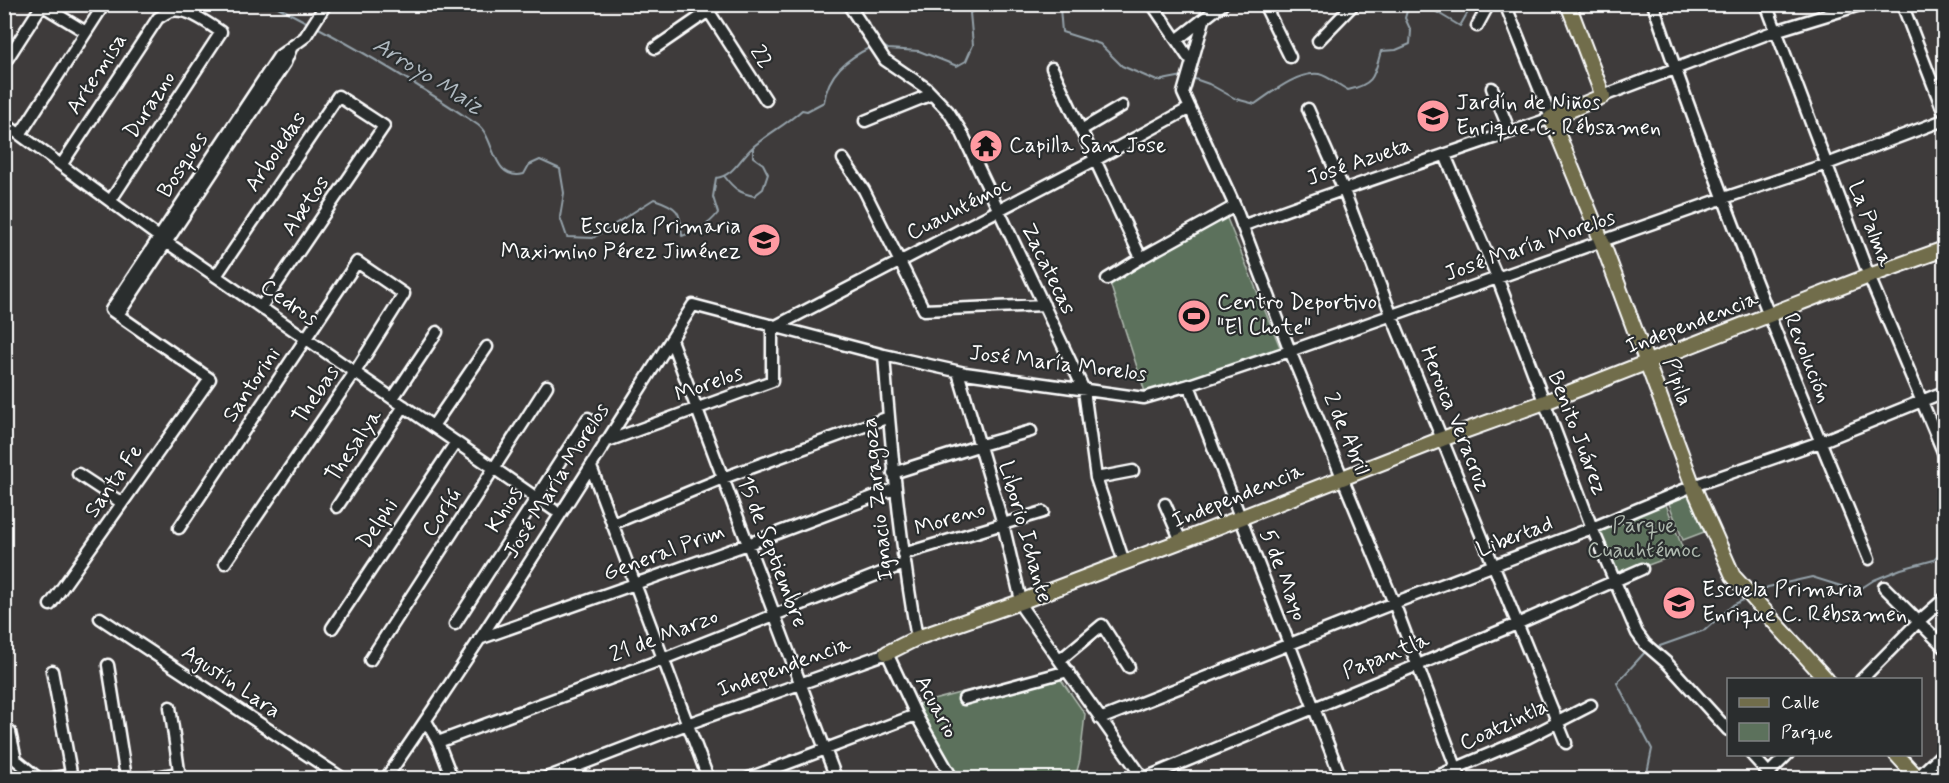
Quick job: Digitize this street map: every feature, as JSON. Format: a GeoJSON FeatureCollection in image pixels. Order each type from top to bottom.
{"type":"FeatureCollection","features":[{"type":"Feature","properties":{"kind":"main road"},"geometry":{"type":"LineString","coordinates":[[1568,4],[1603,96]]}},
{"type":"Feature","properties":{"kind":"main road","name":"José Azueta"},"geometry":{"type":"LineString","coordinates":[[1551,118],[1603,96]]}},
{"type":"Feature","properties":{"kind":"main road","name":"Pípila"},"geometry":{"type":"LineString","coordinates":[[1551,118],[1602,242],[1693,486],[1733,576],[1825,678]]}},
{"type":"Feature","properties":{"kind":"main road","name":"Independencia"},"geometry":{"type":"LineString","coordinates":[[887,653],[917,638],[1181,542],[1343,477],[1944,249]]}},
{"type":"Feature","properties":{"kind":"main road"},"geometry":{"type":"LineString","coordinates":[[1898,756],[1917,778]]}},
{"type":"Feature","properties":{"kind":"street"},"geometry":{"type":"LineString","coordinates":[[655,48],[706,8],[719,4]]}},
{"type":"Feature","properties":{"kind":"street","name":"Zacatecas"},"geometry":{"type":"LineString","coordinates":[[848,4],[885,60],[932,94],[962,131],[1084,390],[1096,478],[1124,562]]}},
{"type":"Feature","properties":{"kind":"street"},"geometry":{"type":"LineString","coordinates":[[1152,4],[1191,60]]}},
{"type":"Feature","properties":{"kind":"street"},"geometry":{"type":"LineString","coordinates":[[1178,39],[1223,4]]}},
{"type":"Feature","properties":{"kind":"street"},"geometry":{"type":"LineString","coordinates":[[1264,4],[1290,57]]}},
{"type":"Feature","properties":{"kind":"street"},"geometry":{"type":"LineString","coordinates":[[1318,41],[1354,4]]}},
{"type":"Feature","properties":{"kind":"street"},"geometry":{"type":"LineString","coordinates":[[1477,26],[1489,4]]}},
{"type":"Feature","properties":{"kind":"street","name":"Pípila"},"geometry":{"type":"LineString","coordinates":[[1505,4],[1551,118]]}},
{"type":"Feature","properties":{"kind":"street","name":"Revolución"},"geometry":{"type":"LineString","coordinates":[[1653,4],[1768,315],[1869,559]]}},
{"type":"Feature","properties":{"kind":"street","name":"La Palma"},"geometry":{"type":"LineString","coordinates":[[1766,4],[1869,276],[1944,454]]}},
{"type":"Feature","properties":{"kind":"street","name":"José Azueta"},"geometry":{"type":"LineString","coordinates":[[1603,96],[1775,32],[1863,4]]}},
{"type":"Feature","properties":{"kind":"street"},"geometry":{"type":"LineString","coordinates":[[1902,4],[1944,113]]}},
{"type":"Feature","properties":{"kind":"street"},"geometry":{"type":"LineString","coordinates":[[4,64],[41,5],[86,32]]}},
{"type":"Feature","properties":{"kind":"street"},"geometry":{"type":"LineString","coordinates":[[21,133],[103,6]]}},
{"type":"Feature","properties":{"kind":"street","name":"Bosques"},"geometry":{"type":"LineString","coordinates":[[210,379],[115,312],[279,56],[305,37],[325,6]]}},
{"type":"Feature","properties":{"kind":"street","name":"22"},"geometry":{"type":"LineString","coordinates":[[706,8],[766,100]]}},
{"type":"Feature","properties":{"kind":"street","name":"Durazno"},"geometry":{"type":"LineString","coordinates":[[111,200],[221,32],[199,18],[181,11],[170,11]]}},
{"type":"Feature","properties":{"kind":"street","name":"Artemisa"},"geometry":{"type":"LineString","coordinates":[[62,164],[158,18],[170,11]]}},
{"type":"Feature","properties":{"kind":"street"},"geometry":{"type":"LineString","coordinates":[[1191,60],[1204,20]]}},
{"type":"Feature","properties":{"kind":"street","name":"2 de Abril"},"geometry":{"type":"LineString","coordinates":[[1191,60],[1183,93],[1234,206],[1290,351],[1394,603],[1458,774]]}},
{"type":"Feature","properties":{"kind":"street"},"geometry":{"type":"LineString","coordinates":[[1052,68],[1141,258]]}},
{"type":"Feature","properties":{"kind":"street"},"geometry":{"type":"LineString","coordinates":[[1492,88],[1510,132]]}},
{"type":"Feature","properties":{"kind":"street"},"geometry":{"type":"LineString","coordinates":[[865,121],[932,94]]}},
{"type":"Feature","properties":{"kind":"street","name":"Arboledas"},"geometry":{"type":"LineString","coordinates":[[216,276],[338,96],[384,126]]}},
{"type":"Feature","properties":{"kind":"street"},"geometry":{"type":"LineString","coordinates":[[1081,130],[1122,106]]}},
{"type":"Feature","properties":{"kind":"street","name":"Cuauhtémoc"},"geometry":{"type":"LineString","coordinates":[[774,325],[901,261],[1191,108]]}},
{"type":"Feature","properties":{"kind":"street","name":"Heroica Veracruz"},"geometry":{"type":"LineString","coordinates":[[1308,109],[1343,188],[1391,314],[1566,743]]}},
{"type":"Feature","properties":{"kind":"street","name":"José Azueta"},"geometry":{"type":"LineString","coordinates":[[1242,226],[1343,188],[1551,118]]}},
{"type":"Feature","properties":{"kind":"street","name":"José María Morelos"},"geometry":{"type":"LineString","coordinates":[[386,778],[560,517],[693,305],[958,372],[1144,398],[1189,386],[1290,351],[1497,277],[1827,164],[1944,120]]}},
{"type":"Feature","properties":{"kind":"street","name":"Cedros"},"geometry":{"type":"LineString","coordinates":[[4,123],[21,133],[162,239],[554,510]]}},
{"type":"Feature","properties":{"kind":"street","name":"Abetos"},"geometry":{"type":"LineString","coordinates":[[261,307],[384,126]]}},
{"type":"Feature","properties":{"kind":"street","name":"Benito Juárez"},"geometry":{"type":"LineString","coordinates":[[1445,155],[1497,277],[1592,528],[1637,633],[1727,729]]}},
{"type":"Feature","properties":{"kind":"street"},"geometry":{"type":"LineString","coordinates":[[843,159],[864,190],[924,310],[1044,305]]}},
{"type":"Feature","properties":{"kind":"street"},"geometry":{"type":"LineString","coordinates":[[1107,279],[1234,206]]}},
{"type":"Feature","properties":{"kind":"street","name":"Santorini"},"geometry":{"type":"LineString","coordinates":[[179,528],[357,262]]}},
{"type":"Feature","properties":{"kind":"street","name":"Thebas"},"geometry":{"type":"LineString","coordinates":[[225,563],[355,372],[404,294],[357,262]]}},
{"type":"Feature","properties":{"kind":"street","name":"Morelos"},"geometry":{"type":"LineString","coordinates":[[605,442],[772,381],[774,325]]}},
{"type":"Feature","properties":{"kind":"street","name":"Thesalya"},"geometry":{"type":"LineString","coordinates":[[393,398],[436,332]]}},
{"type":"Feature","properties":{"kind":"street","name":"15 de Septiembre"},"geometry":{"type":"LineString","coordinates":[[671,340],[836,778]]}},
{"type":"Feature","properties":{"kind":"street"},"geometry":{"type":"LineString","coordinates":[[433,426],[487,347]]}},
{"type":"Feature","properties":{"kind":"street","name":"Ignacio Zaragoza"},"geometry":{"type":"LineString","coordinates":[[884,355],[894,489],[917,638]]}},
{"type":"Feature","properties":{"kind":"street","name":"Liborio Ichante"},"geometry":{"type":"LineString","coordinates":[[958,372],[1003,524],[1023,609],[1144,778]]}},
{"type":"Feature","properties":{"kind":"street","name":"Santa Fe"},"geometry":{"type":"LineString","coordinates":[[50,605],[210,379]]}},
{"type":"Feature","properties":{"kind":"street","name":"Corfú"},"geometry":{"type":"LineString","coordinates":[[370,660],[547,386]]}},
{"type":"Feature","properties":{"kind":"street","name":"5 de Mayo"},"geometry":{"type":"LineString","coordinates":[[1189,386],[1341,778]]}},
{"type":"Feature","properties":{"kind":"street","name":"Libertad"},"geometry":{"type":"LineString","coordinates":[[1100,719],[1592,528],[1693,486],[1820,442],[1944,392]]}},
{"type":"Feature","properties":{"kind":"street","name":"Thesalya"},"geometry":{"type":"LineString","coordinates":[[337,507],[404,406]]}},
{"type":"Feature","properties":{"kind":"street"},"geometry":{"type":"LineString","coordinates":[[612,524],[723,478],[889,417]]}},
{"type":"Feature","properties":{"kind":"street","name":"Khios"},"geometry":{"type":"LineString","coordinates":[[455,624],[588,418]]}},
{"type":"Feature","properties":{"kind":"street"},"geometry":{"type":"LineString","coordinates":[[893,473],[1031,431]]}},
{"type":"Feature","properties":{"kind":"street","name":"Delphi"},"geometry":{"type":"LineString","coordinates":[[332,628],[456,442]]}},
{"type":"Feature","properties":{"kind":"street"},"geometry":{"type":"LineString","coordinates":[[591,467],[708,778]]}},
{"type":"Feature","properties":{"kind":"street"},"geometry":{"type":"LineString","coordinates":[[1096,478],[1133,471]]}},
{"type":"Feature","properties":{"kind":"street"},"geometry":{"type":"LineString","coordinates":[[78,474],[122,503]]}},
{"type":"Feature","properties":{"kind":"street","name":"General Prim"},"geometry":{"type":"LineString","coordinates":[[479,639],[635,585],[894,489]]}},
{"type":"Feature","properties":{"kind":"street"},"geometry":{"type":"LineString","coordinates":[[1165,504],[1181,542]]}},
{"type":"Feature","properties":{"kind":"street","name":"Moreno"},"geometry":{"type":"LineString","coordinates":[[903,559],[1043,512]]}},
{"type":"Feature","properties":{"kind":"street","name":"21 de Marzo"},"geometry":{"type":"LineString","coordinates":[[438,742],[663,659],[774,615],[903,559]]}},
{"type":"Feature","properties":{"kind":"street","name":"Papantla"},"geometry":{"type":"LineString","coordinates":[[1144,778],[1517,624],[1642,569]]}},
{"type":"Feature","properties":{"kind":"street"},"geometry":{"type":"LineString","coordinates":[[1884,587],[1944,647]]}},
{"type":"Feature","properties":{"kind":"street"},"geometry":{"type":"LineString","coordinates":[[1864,678],[1919,621],[1944,599]]}},
{"type":"Feature","properties":{"kind":"street","name":"Agustín Lara"},"geometry":{"type":"LineString","coordinates":[[100,618],[342,778]]}},
{"type":"Feature","properties":{"kind":"street"},"geometry":{"type":"LineString","coordinates":[[1060,660],[1102,625],[1129,667]]}},
{"type":"Feature","properties":{"kind":"street","name":"Independencia"},"geometry":{"type":"LineString","coordinates":[[546,778],[800,682],[887,653]]}},
{"type":"Feature","properties":{"kind":"street","name":"Acuario"},"geometry":{"type":"LineString","coordinates":[[887,653],[916,715],[952,778]]}},
{"type":"Feature","properties":{"kind":"street"},"geometry":{"type":"LineString","coordinates":[[108,665],[126,778]]}},
{"type":"Feature","properties":{"kind":"street"},"geometry":{"type":"LineString","coordinates":[[52,671],[72,777],[54,778]]}},
{"type":"Feature","properties":{"kind":"street"},"geometry":{"type":"LineString","coordinates":[[963,699],[1068,671]]}},
{"type":"Feature","properties":{"kind":"street","name":"Coatzintla"},"geometry":{"type":"LineString","coordinates":[[1433,778],[1458,774],[1591,705]]}},
{"type":"Feature","properties":{"kind":"street"},"geometry":{"type":"LineString","coordinates":[[150,778],[179,776],[170,707]]}},
{"type":"Feature","properties":{"kind":"street"},"geometry":{"type":"LineString","coordinates":[[749,778],[916,715]]}},
{"type":"Feature","properties":{"kind":"street"},"geometry":{"type":"LineString","coordinates":[[426,721],[438,742],[452,778]]}},
{"type":"Feature","properties":{"kind":"street"},"geometry":{"type":"LineString","coordinates":[[10,732],[16,760],[38,778]]}},
{"type":"Feature","properties":{"kind":"street"},"geometry":{"type":"LineString","coordinates":[[1917,778],[1944,752]]}},
{"type":"Feature","properties":{"kind":"street"},"geometry":{"type":"LineString","coordinates":[[1753,756],[1769,777],[1786,756]]}},
{"type":"Feature","properties":{"kind":"street"},"geometry":{"type":"LineString","coordinates":[[577,766],[581,778]]}},
{"type":"Feature","properties":{"kind":"green space","name":"Centro Deportivo \"El Chote\""},"geometry":{"type":"Polygon","coordinates":[[[1226,216],[1282,352],[1145,392],[1109,280],[1226,216]]]}},
{"type":"Feature","properties":{"kind":"green space"},"geometry":{"type":"Polygon","coordinates":[[[1689,493],[1704,532],[1683,540],[1668,501],[1689,493]]]}},
{"type":"Feature","properties":{"kind":"green space","name":"Parque Cuauhtémoc"},"geometry":{"type":"Polygon","coordinates":[[[1665,502],[1684,552],[1615,577],[1596,529],[1665,502]]]}},
{"type":"Feature","properties":{"kind":"green space"},"geometry":{"type":"Polygon","coordinates":[[[1057,674],[1085,714],[1080,760],[1075,778],[959,778],[918,704],[986,686],[988,693],[1057,674]]]}},
{"type":"Feature","properties":{"kind":"waterway","name":"Arroyo Maiz"},"geometry":{"type":"LineString","coordinates":[[272,4],[310,24]]}},
{"type":"Feature","properties":{"kind":"waterway","name":"Arroyo Maiz"},"geometry":{"type":"LineString","coordinates":[[879,43],[888,49],[919,51],[957,66],[966,61],[973,45],[970,13],[985,4]]}},
{"type":"Feature","properties":{"kind":"waterway","name":"Arroyo Maiz"},"geometry":{"type":"LineString","coordinates":[[1043,4],[1060,8],[1062,32],[1100,44],[1122,66],[1157,81],[1183,76]]}},
{"type":"Feature","properties":{"kind":"waterway","name":"Arroyo Maiz"},"geometry":{"type":"LineString","coordinates":[[1192,78],[1209,84],[1236,99],[1255,104],[1294,79],[1311,74],[1323,75],[1348,90],[1357,88],[1372,78],[1381,51],[1396,50],[1410,44],[1411,31],[1405,18],[1409,4]]}},
{"type":"Feature","properties":{"kind":"waterway","name":"Arroyo Maiz"},"geometry":{"type":"LineString","coordinates":[[1423,4],[1460,26],[1468,12],[1466,4]]}},
{"type":"Feature","properties":{"kind":"waterway","name":"Arroyo Maiz"},"geometry":{"type":"LineString","coordinates":[[315,26],[357,49],[478,125],[484,131],[495,157],[506,171],[514,175],[524,174],[529,165],[540,160],[560,169],[564,193],[560,217],[567,237],[593,238],[654,199],[677,211],[681,221],[682,236],[706,225],[718,213],[713,197],[716,178],[728,174],[754,146],[802,110],[807,111],[824,102],[834,75],[846,62],[871,47]]}},
{"type":"Feature","properties":{"kind":"waterway","name":"Arroyo Maiz"},"geometry":{"type":"LineString","coordinates":[[725,177],[731,185],[749,195],[754,196],[763,189],[768,174],[763,164],[753,157],[753,148]]}},
{"type":"Feature","properties":{"kind":"waterway"},"geometry":{"type":"LineString","coordinates":[[1755,594],[1768,587],[1812,577],[1857,591],[1874,580],[1901,569],[1934,560],[1944,550]]}},
{"type":"Feature","properties":{"kind":"waterway"},"geometry":{"type":"LineString","coordinates":[[1657,647],[1705,630],[1733,605],[1745,599]]}},
{"type":"Feature","properties":{"kind":"waterway"},"geometry":{"type":"LineString","coordinates":[[1646,651],[1617,683],[1652,749],[1646,778]]}},
{"type":"Feature","properties":{"kind":"place","name":"Jardín de Niños Enrique C. Rébsamen"},"geometry":{"type":"Point","coordinates":[1433,116]}},
{"type":"Feature","properties":{"kind":"place","name":"Capilla San Jose"},"geometry":{"type":"Point","coordinates":[986,146]}},
{"type":"Feature","properties":{"kind":"place","name":"Escuela Primaria Maximino Pérez Jiménez"},"geometry":{"type":"Point","coordinates":[764,240]}},
{"type":"Feature","properties":{"kind":"place","name":"Centro Deportivo \"El Chote\""},"geometry":{"type":"Point","coordinates":[1194,316]}},
{"type":"Feature","properties":{"kind":"place","name":"Escuela Primaria Enrique C. Rébsamen"},"geometry":{"type":"Point","coordinates":[1679,603]}}]}
